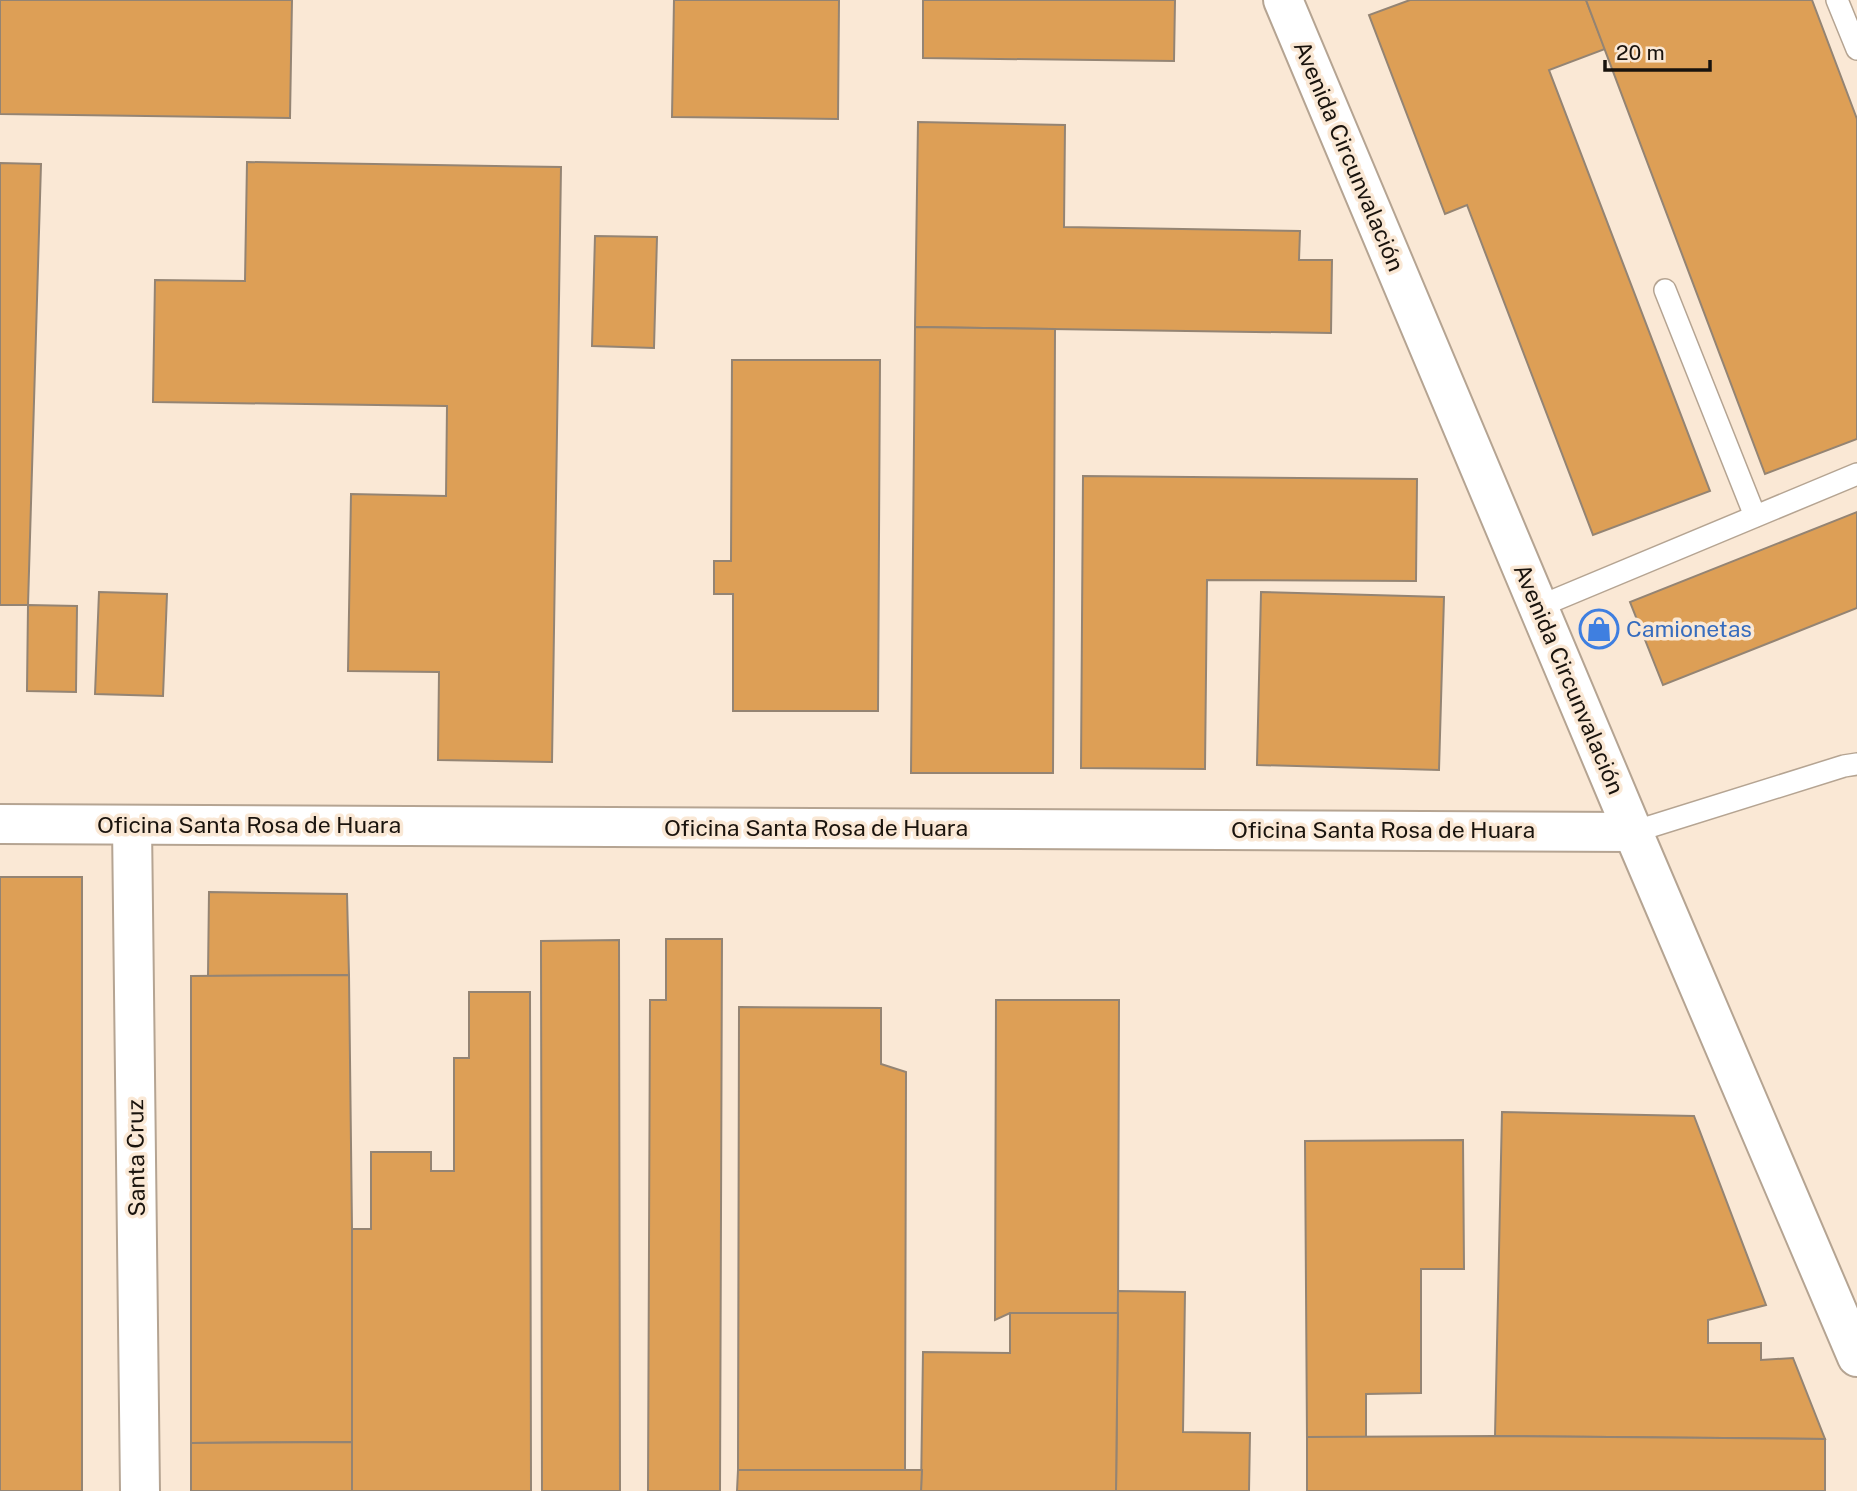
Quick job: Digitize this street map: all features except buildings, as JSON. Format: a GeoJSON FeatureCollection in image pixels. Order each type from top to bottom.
{"type":"FeatureCollection","features":[{"type":"Feature","properties":{"kind":"street","name":"Avenida Circunvalación"},"geometry":{"type":"LineString","coordinates":[[1283,0],[1857,1357]]}},
{"type":"Feature","properties":{"kind":"street","name":"Oficina Santa Rosa de Huara"},"geometry":{"type":"LineString","coordinates":[[0,824],[1633,832]]}},
{"type":"Feature","properties":{"kind":"street","name":"Santa Cruz"},"geometry":{"type":"LineString","coordinates":[[132,825],[140,1491]]}},
{"type":"Feature","properties":{"kind":"lane"},"geometry":{"type":"LineString","coordinates":[[1837,0],[1857,49]]}},
{"type":"Feature","properties":{"kind":"lane"},"geometry":{"type":"LineString","coordinates":[[1665,290],[1755,516]]}},
{"type":"Feature","properties":{"kind":"lane"},"geometry":{"type":"LineString","coordinates":[[1538,607],[1857,474]]}},
{"type":"Feature","properties":{"kind":"lane"},"geometry":{"type":"LineString","coordinates":[[1633,832],[1857,764]]}},
{"type":"Feature","properties":{"kind":"place","name":"Camionetas"},"geometry":{"type":"Point","coordinates":[1599,629]}}]}
